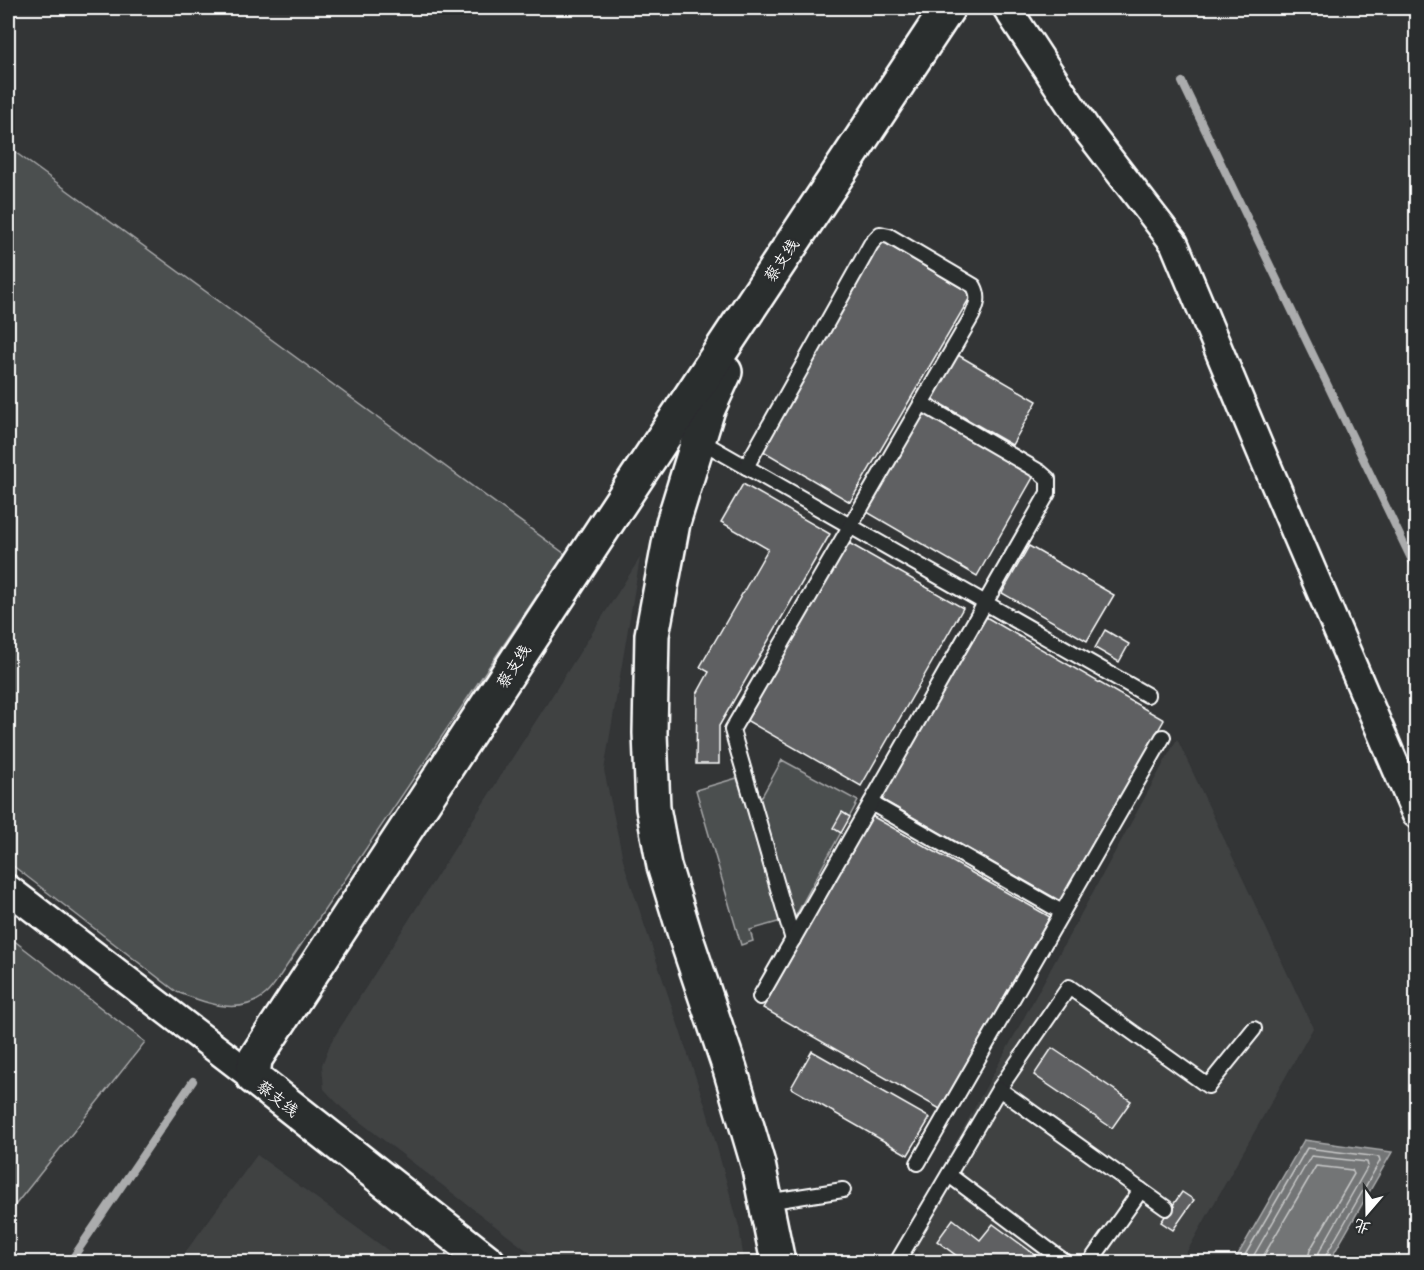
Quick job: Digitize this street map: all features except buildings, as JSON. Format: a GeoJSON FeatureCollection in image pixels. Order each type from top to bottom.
{"type":"FeatureCollection","features":[{"type":"Feature","properties":{"kind":"street","name":"蔡支线"},"geometry":{"type":"LineString","coordinates":[[488,1263],[253,1077],[255,1059],[948,8]]}},
{"type":"Feature","properties":{"kind":"street"},"geometry":{"type":"LineString","coordinates":[[1007,8],[1087,130],[1174,243],[1416,814]]}},
{"type":"Feature","properties":{"kind":"street"},"geometry":{"type":"LineString","coordinates":[[759,293],[708,410],[673,524],[652,635],[650,733],[652,808],[664,866],[730,1069],[758,1164],[778,1263]]}},
{"type":"Feature","properties":{"kind":"street"},"geometry":{"type":"LineString","coordinates":[[8,889],[253,1077]]}},
{"type":"Feature","properties":{"kind":"lane"},"geometry":{"type":"LineString","coordinates":[[746,467],[871,244],[880,234],[889,236],[974,286],[978,293],[977,305],[732,730],[793,940]]}},
{"type":"Feature","properties":{"kind":"lane"},"geometry":{"type":"LineString","coordinates":[[760,997],[1048,493],[1048,479],[1040,472],[921,404]]}},
{"type":"Feature","properties":{"kind":"lane"},"geometry":{"type":"LineString","coordinates":[[699,440],[1147,695]]}},
{"type":"Feature","properties":{"kind":"lane"},"geometry":{"type":"LineString","coordinates":[[918,1163],[1162,737]]}},
{"type":"Feature","properties":{"kind":"lane"},"geometry":{"type":"LineString","coordinates":[[871,803],[1062,912]]}},
{"type":"Feature","properties":{"kind":"lane"},"geometry":{"type":"LineString","coordinates":[[897,1263],[999,1089],[1069,987],[1208,1086],[1254,1029]]}},
{"type":"Feature","properties":{"kind":"lane"},"geometry":{"type":"LineString","coordinates":[[999,1089],[1166,1208]]}},
{"type":"Feature","properties":{"kind":"lane"},"geometry":{"type":"LineString","coordinates":[[949,1175],[1065,1263]]}},
{"type":"Feature","properties":{"kind":"lane"},"geometry":{"type":"LineString","coordinates":[[766,1202],[843,1190]]}},
{"type":"Feature","properties":{"kind":"lane"},"geometry":{"type":"LineString","coordinates":[[1090,1263],[1141,1190]]}},
{"type":"Feature","properties":{"kind":"shaded area"},"geometry":{"type":"Polygon","coordinates":[[[8,147],[565,554],[274,984],[266,994],[245,1005],[211,1004],[177,992],[8,862],[8,147]]]}},
{"type":"Feature","properties":{"kind":"shaded area"},"geometry":{"type":"Polygon","coordinates":[[[640,558],[604,770],[624,864],[706,1108],[739,1227],[744,1262],[542,1262],[342,1108],[324,1089],[322,1065],[331,1042],[640,558]]]}},
{"type":"Feature","properties":{"kind":"shaded area"},"geometry":{"type":"Polygon","coordinates":[[[1177,739],[1313,1028],[1181,1262],[965,1262],[956,1256],[952,1262],[931,1262],[902,1240],[1177,739]]]}},
{"type":"Feature","properties":{"kind":"shaded area"},"geometry":{"type":"Polygon","coordinates":[[[782,760],[858,801],[795,917],[750,930],[753,941],[741,945],[696,790],[737,778],[744,801],[762,796],[782,760]]]}},
{"type":"Feature","properties":{"kind":"shaded area"},"geometry":{"type":"Polygon","coordinates":[[[8,936],[145,1042],[8,1214],[8,936]]]}},
{"type":"Feature","properties":{"kind":"shaded area"},"geometry":{"type":"Polygon","coordinates":[[[257,1155],[404,1262],[178,1262],[257,1155]]]}},
{"type":"Feature","properties":{"kind":"water"},"geometry":{"type":"Polygon","coordinates":[[[1304,1140],[1392,1152],[1329,1262],[1239,1262],[1235,1260],[1304,1140]]]}},
{"type":"Feature","properties":{"kind":"waterway"},"geometry":{"type":"LineString","coordinates":[[1182,82],[1416,569]]}},
{"type":"Feature","properties":{"kind":"waterway"},"geometry":{"type":"LineString","coordinates":[[70,1262],[193,1081]]}}]}
